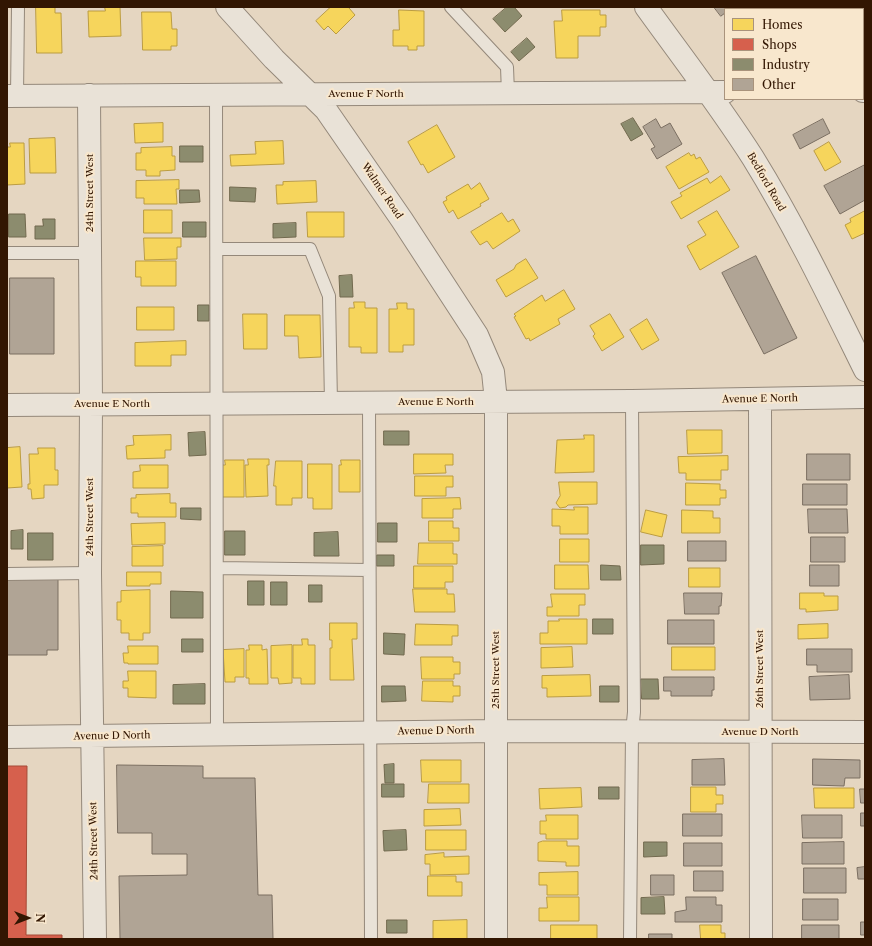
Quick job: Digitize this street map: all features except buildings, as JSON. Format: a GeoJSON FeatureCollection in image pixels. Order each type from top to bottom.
{"type":"FeatureCollection","features":[{"type":"Feature","properties":{"kind":"street","name":"Walmer Road"},"geometry":{"type":"LineString","coordinates":[[227,7],[274,58],[326,110],[338,126],[477,335],[493,372],[496,402]]}},
{"type":"Feature","properties":{"kind":"street","name":"Bedford Road"},"geometry":{"type":"LineString","coordinates":[[646,7],[716,92],[817,274],[865,370]]}},
{"type":"Feature","properties":{"kind":"street","name":"Avenue F North"},"geometry":{"type":"LineString","coordinates":[[12,96],[716,92]]}},
{"type":"Feature","properties":{"kind":"street","name":"24th Street West"},"geometry":{"type":"LineString","coordinates":[[89,95],[91,404],[90,573],[95,939]]}},
{"type":"Feature","properties":{"kind":"street","name":"Avenue E North"},"geometry":{"type":"LineString","coordinates":[[7,405],[369,402],[632,402],[865,398]]}},
{"type":"Feature","properties":{"kind":"street","name":"26th Street West"},"geometry":{"type":"LineString","coordinates":[[760,399],[761,939]]}},
{"type":"Feature","properties":{"kind":"street","name":"25th Street West"},"geometry":{"type":"LineString","coordinates":[[496,402],[496,939]]}},
{"type":"Feature","properties":{"kind":"street","name":"Avenue D North"},"geometry":{"type":"LineString","coordinates":[[7,737],[217,733],[497,731],[865,732]]}},
{"type":"Feature","properties":{"kind":"lane"},"geometry":{"type":"LineString","coordinates":[[12,96],[18,7]]}},
{"type":"Feature","properties":{"kind":"lane"},"geometry":{"type":"LineString","coordinates":[[451,7],[507,67],[508,92]]}},
{"type":"Feature","properties":{"kind":"lane"},"geometry":{"type":"LineString","coordinates":[[216,95],[218,568],[217,733]]}},
{"type":"Feature","properties":{"kind":"lane"},"geometry":{"type":"LineString","coordinates":[[216,249],[310,249],[329,296],[331,403]]}},
{"type":"Feature","properties":{"kind":"lane"},"geometry":{"type":"LineString","coordinates":[[7,253],[90,253]]}},
{"type":"Feature","properties":{"kind":"lane"},"geometry":{"type":"LineString","coordinates":[[369,402],[371,939]]}},
{"type":"Feature","properties":{"kind":"lane"},"geometry":{"type":"LineString","coordinates":[[630,939],[632,732],[634,712],[632,402]]}},
{"type":"Feature","properties":{"kind":"lane"},"geometry":{"type":"LineString","coordinates":[[218,568],[369,570]]}},
{"type":"Feature","properties":{"kind":"lane"},"geometry":{"type":"LineString","coordinates":[[7,574],[90,573]]}}]}
